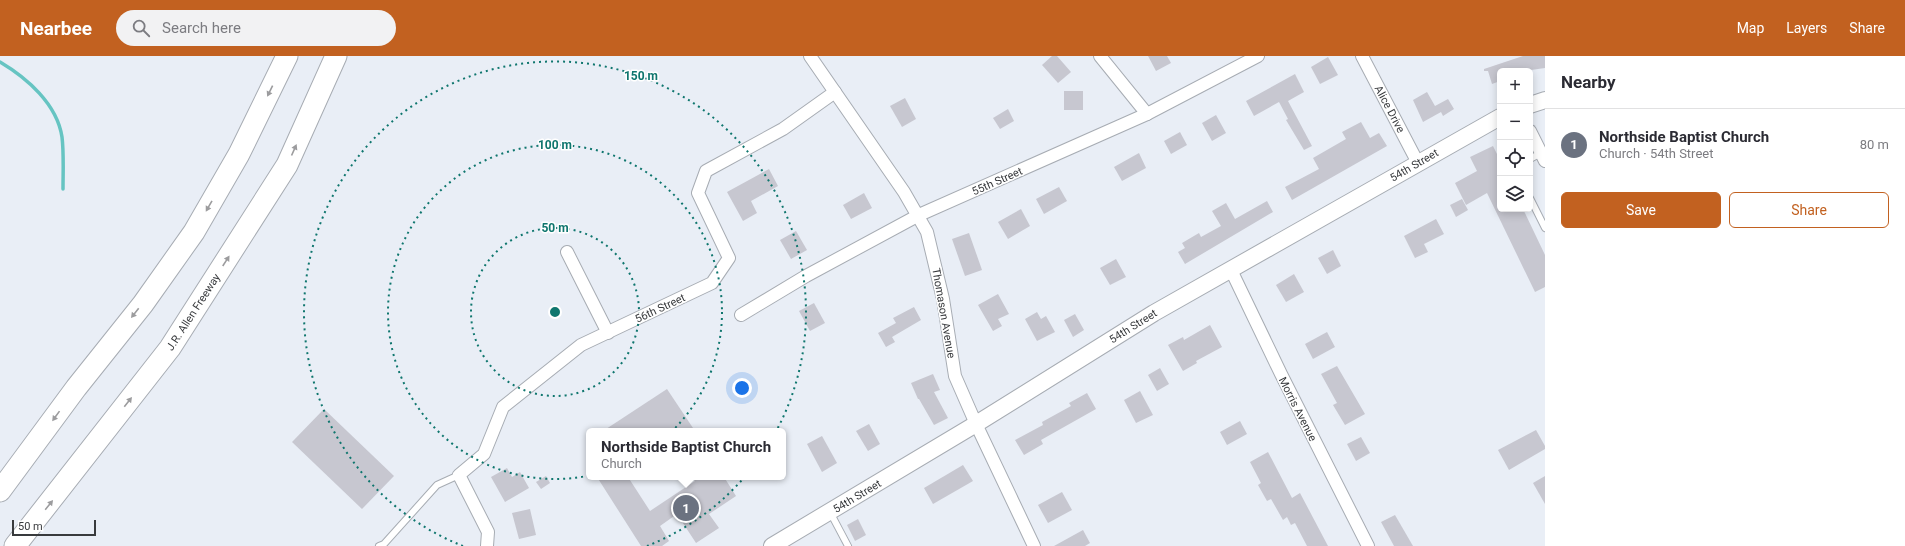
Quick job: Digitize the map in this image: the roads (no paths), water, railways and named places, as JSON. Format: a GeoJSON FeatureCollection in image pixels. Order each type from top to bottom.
{"type":"FeatureCollection","features":[{"type":"Feature","properties":{"kind":"highway"},"geometry":{"type":"LineString","coordinates":[[1,489],[76,388],[143,304],[194,232],[240,154],[286,56]]}},
{"type":"Feature","properties":{"kind":"highway","name":"J.R. Allen Freeway"},"geometry":{"type":"LineString","coordinates":[[15,546],[170,348],[287,165],[336,56]]}},
{"type":"Feature","properties":{"kind":"main road"},"geometry":{"type":"LineString","coordinates":[[1533,104],[1545,100]]}},
{"type":"Feature","properties":{"kind":"main road","name":"54th Street"},"geometry":{"type":"LineString","coordinates":[[772,546],[976,424],[1154,313],[1497,119]]}},
{"type":"Feature","properties":{"kind":"street","name":"Thomason Avenue"},"geometry":{"type":"LineString","coordinates":[[810,56],[919,215],[927,232],[943,299],[955,376],[1034,546]]}},
{"type":"Feature","properties":{"kind":"street"},"geometry":{"type":"LineString","coordinates":[[1100,56],[1147,114]]}},
{"type":"Feature","properties":{"kind":"street","name":"55th Street"},"geometry":{"type":"LineString","coordinates":[[741,315],[806,276],[919,215],[1147,114],[1258,56]]}},
{"type":"Feature","properties":{"kind":"street","name":"Alice Drive"},"geometry":{"type":"LineString","coordinates":[[1362,56],[1418,163]]}},
{"type":"Feature","properties":{"kind":"street","name":"56th Street"},"geometry":{"type":"LineString","coordinates":[[459,475],[484,454],[503,407],[581,345],[712,283],[729,258],[698,193],[706,171],[783,129],[835,92]]}},
{"type":"Feature","properties":{"kind":"street"},"geometry":{"type":"LineString","coordinates":[[1533,137],[1543,157]]}},
{"type":"Feature","properties":{"kind":"street"},"geometry":{"type":"LineString","coordinates":[[567,252],[608,333]]}},
{"type":"Feature","properties":{"kind":"street","name":"Morris Avenue"},"geometry":{"type":"LineString","coordinates":[[1231,270],[1281,374],[1368,546]]}},
{"type":"Feature","properties":{"kind":"street"},"geometry":{"type":"LineString","coordinates":[[459,475],[488,532],[487,546]]}},
{"type":"Feature","properties":{"kind":"lane"},"geometry":{"type":"LineString","coordinates":[[1533,159],[1543,157]]}},
{"type":"Feature","properties":{"kind":"lane"},"geometry":{"type":"LineString","coordinates":[[1533,204],[1545,228]]}},
{"type":"Feature","properties":{"kind":"lane"},"geometry":{"type":"LineString","coordinates":[[379,546],[384,544],[437,485],[459,475]]}},
{"type":"Feature","properties":{"kind":"lane"},"geometry":{"type":"LineString","coordinates":[[830,512],[848,546]]}},
{"type":"Feature","properties":{"kind":"waterway"},"geometry":{"type":"LineString","coordinates":[[0,62],[30,84],[39,93],[54,114],[62,137],[63,189]]}},
{"type":"Feature","properties":{"kind":"place","name":"Northside Baptist Church"},"geometry":{"type":"Point","coordinates":[686,508]}}]}
